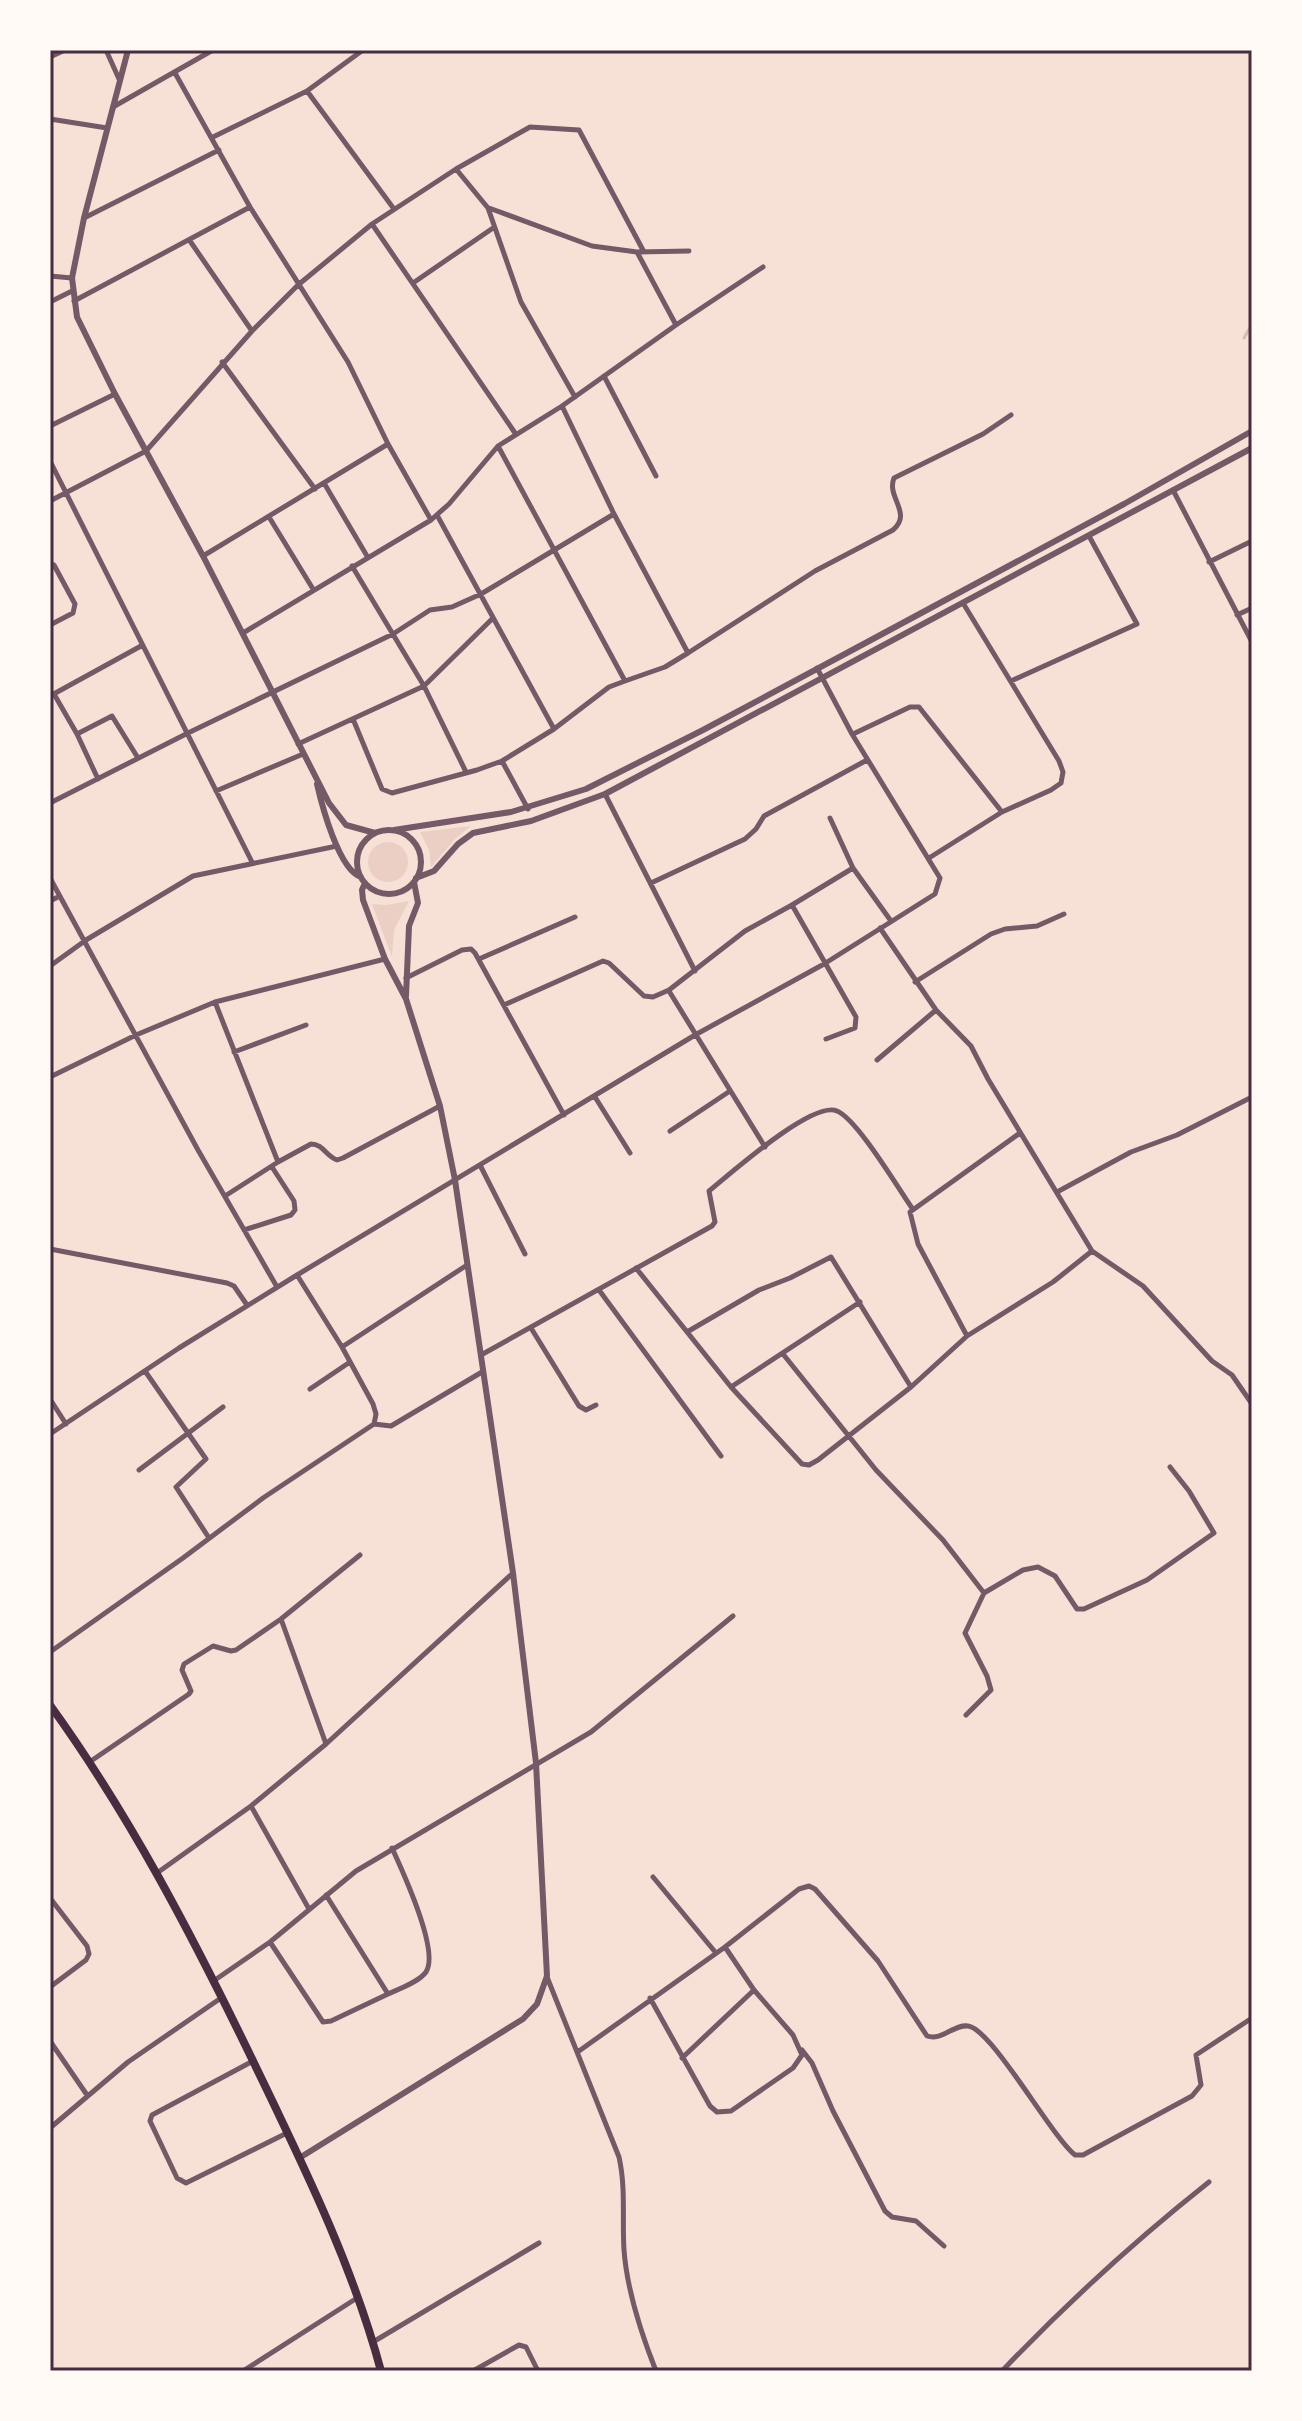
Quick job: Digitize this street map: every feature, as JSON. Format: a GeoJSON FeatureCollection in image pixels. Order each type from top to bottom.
{"type":"FeatureCollection","features":[{"type":"Feature","properties":{"kind":"main road"},"geometry":{"type":"LineString","coordinates":[[50,1705],[91,1761],[215,1980],[301,2157],[358,2298],[379,2370]]}},
{"type":"Feature","properties":{"kind":"street"},"geometry":{"type":"LineString","coordinates":[[50,57],[65,50]]}},
{"type":"Feature","properties":{"kind":"street"},"geometry":{"type":"LineString","coordinates":[[106,50],[119,79]]}},
{"type":"Feature","properties":{"kind":"street"},"geometry":{"type":"LineString","coordinates":[[128,50],[84,218],[72,278],[80,325],[329,803],[342,822],[350,827],[375,833],[528,809],[586,789],[703,730],[1124,504],[1252,431]]}},
{"type":"Feature","properties":{"kind":"street"},"geometry":{"type":"LineString","coordinates":[[112,107],[213,50]]}},
{"type":"Feature","properties":{"kind":"street"},"geometry":{"type":"LineString","coordinates":[[213,137],[307,91],[363,50]]}},
{"type":"Feature","properties":{"kind":"street"},"geometry":{"type":"LineString","coordinates":[[175,73],[250,207],[348,362],[388,444],[431,520]]}},
{"type":"Feature","properties":{"kind":"street"},"geometry":{"type":"LineString","coordinates":[[307,91],[394,209]]}},
{"type":"Feature","properties":{"kind":"street"},"geometry":{"type":"LineString","coordinates":[[51,120],[107,128]]}},
{"type":"Feature","properties":{"kind":"street"},"geometry":{"type":"LineString","coordinates":[[50,501],[146,451],[252,331],[298,285],[372,224],[456,169],[530,127],[577,129],[676,325]]}},
{"type":"Feature","properties":{"kind":"street"},"geometry":{"type":"LineString","coordinates":[[84,218],[219,150]]}},
{"type":"Feature","properties":{"kind":"street"},"geometry":{"type":"LineString","coordinates":[[456,169],[488,208],[525,310],[575,397]]}},
{"type":"Feature","properties":{"kind":"street"},"geometry":{"type":"LineString","coordinates":[[74,301],[250,207]]}},
{"type":"Feature","properties":{"kind":"street"},"geometry":{"type":"LineString","coordinates":[[488,208],[579,242],[641,252],[689,251]]}},
{"type":"Feature","properties":{"kind":"street"},"geometry":{"type":"LineString","coordinates":[[372,224],[515,433]]}},
{"type":"Feature","properties":{"kind":"street"},"geometry":{"type":"LineString","coordinates":[[413,283],[493,228]]}},
{"type":"Feature","properties":{"kind":"street"},"geometry":{"type":"LineString","coordinates":[[190,241],[252,331]]}},
{"type":"Feature","properties":{"kind":"street"},"geometry":{"type":"LineString","coordinates":[[243,633],[431,520],[498,446],[515,433],[562,406],[763,267]]}},
{"type":"Feature","properties":{"kind":"street"},"geometry":{"type":"LineString","coordinates":[[50,276],[72,278]]}},
{"type":"Feature","properties":{"kind":"street"},"geometry":{"type":"LineString","coordinates":[[50,302],[72,291]]}},
{"type":"Feature","properties":{"kind":"street"},"geometry":{"type":"LineString","coordinates":[[222,362],[315,489]]}},
{"type":"Feature","properties":{"kind":"street"},"geometry":{"type":"LineString","coordinates":[[604,376],[656,476]]}},
{"type":"Feature","properties":{"kind":"street"},"geometry":{"type":"LineString","coordinates":[[50,426],[115,394]]}},
{"type":"Feature","properties":{"kind":"street"},"geometry":{"type":"LineString","coordinates":[[562,406],[614,514],[688,653]]}},
{"type":"Feature","properties":{"kind":"street"},"geometry":{"type":"LineString","coordinates":[[353,719],[382,789],[387,792],[502,761],[554,729],[609,687],[665,667],[815,571],[893,530],[899,525],[901,511],[892,487],[894,478],[983,434],[1011,415]]}},
{"type":"Feature","properties":{"kind":"street"},"geometry":{"type":"LineString","coordinates":[[203,556],[388,444]]}},
{"type":"Feature","properties":{"kind":"street"},"geometry":{"type":"LineString","coordinates":[[498,446],[625,681]]}},
{"type":"Feature","properties":{"kind":"street"},"geometry":{"type":"LineString","coordinates":[[314,773],[321,805],[348,869],[385,894],[401,891],[434,871],[458,844],[473,833],[531,821],[605,794],[1252,448]]}},
{"type":"Feature","properties":{"kind":"street"},"geometry":{"type":"LineString","coordinates":[[50,461],[252,862]]}},
{"type":"Feature","properties":{"kind":"street"},"geometry":{"type":"LineString","coordinates":[[324,483],[367,556]]}},
{"type":"Feature","properties":{"kind":"street"},"geometry":{"type":"LineString","coordinates":[[1173,490],[1252,642]]}},
{"type":"Feature","properties":{"kind":"street"},"geometry":{"type":"LineString","coordinates":[[50,803],[393,634],[430,610],[452,607],[481,594],[614,514]]}},
{"type":"Feature","properties":{"kind":"street"},"geometry":{"type":"LineString","coordinates":[[437,515],[554,729]]}},
{"type":"Feature","properties":{"kind":"street"},"geometry":{"type":"LineString","coordinates":[[269,517],[313,589]]}},
{"type":"Feature","properties":{"kind":"street"},"geometry":{"type":"LineString","coordinates":[[1011,682],[1137,624],[1089,536]]}},
{"type":"Feature","properties":{"kind":"street"},"geometry":{"type":"LineString","coordinates":[[1209,562],[1252,541]]}},
{"type":"Feature","properties":{"kind":"street"},"geometry":{"type":"LineString","coordinates":[[50,563],[75,604],[73,613],[50,625]]}},
{"type":"Feature","properties":{"kind":"street"},"geometry":{"type":"LineString","coordinates":[[352,566],[424,686],[466,772]]}},
{"type":"Feature","properties":{"kind":"street"},"geometry":{"type":"LineString","coordinates":[[929,858],[1002,812],[1051,790],[1061,783],[1063,772],[963,603]]}},
{"type":"Feature","properties":{"kind":"street"},"geometry":{"type":"LineString","coordinates":[[1237,615],[1252,608]]}},
{"type":"Feature","properties":{"kind":"street"},"geometry":{"type":"LineString","coordinates":[[298,744],[424,686],[492,619]]}},
{"type":"Feature","properties":{"kind":"street"},"geometry":{"type":"LineString","coordinates":[[98,779],[77,734],[52,695],[141,646]]}},
{"type":"Feature","properties":{"kind":"street"},"geometry":{"type":"LineString","coordinates":[[50,1434],[247,1305],[695,1035],[824,964],[938,890],[940,878],[867,760],[817,667]]}},
{"type":"Feature","properties":{"kind":"street"},"geometry":{"type":"LineString","coordinates":[[802,676],[807,687]]}},
{"type":"Feature","properties":{"kind":"street"},"geometry":{"type":"LineString","coordinates":[[852,734],[910,707],[919,707],[1002,812]]}},
{"type":"Feature","properties":{"kind":"street"},"geometry":{"type":"LineString","coordinates":[[77,734],[112,716],[138,758]]}},
{"type":"Feature","properties":{"kind":"street"},"geometry":{"type":"LineString","coordinates":[[216,791],[303,754]]}},
{"type":"Feature","properties":{"kind":"street"},"geometry":{"type":"LineString","coordinates":[[651,883],[745,839],[764,816],[867,760]]}},
{"type":"Feature","properties":{"kind":"street"},"geometry":{"type":"LineString","coordinates":[[502,761],[528,809]]}},
{"type":"Feature","properties":{"kind":"street"},"geometry":{"type":"LineString","coordinates":[[605,794],[695,971]]}},
{"type":"Feature","properties":{"kind":"street"},"geometry":{"type":"LineString","coordinates":[[830,818],[853,868],[891,921]]}},
{"type":"Feature","properties":{"kind":"street"},"geometry":{"type":"LineString","coordinates":[[394,830],[417,848],[420,868],[415,880],[418,903],[409,926],[406,999]]}},
{"type":"Feature","properties":{"kind":"street"},"geometry":{"type":"LineString","coordinates":[[375,833],[359,851],[358,869],[363,880],[363,900],[385,959],[406,999],[440,1106],[455,1180],[513,1573],[536,1763],[547,1976],[619,2157],[624,2186],[625,2260],[641,2331],[656,2371]]}},
{"type":"Feature","properties":{"kind":"street"},"geometry":{"type":"LineString","coordinates":[[50,966],[86,940],[193,876],[338,845]]}},
{"type":"Feature","properties":{"kind":"street"},"geometry":{"type":"LineString","coordinates":[[504,1005],[603,961],[644,996],[653,997],[669,990],[745,931],[853,868]]}},
{"type":"Feature","properties":{"kind":"street"},"geometry":{"type":"LineString","coordinates":[[50,878],[277,1287]]}},
{"type":"Feature","properties":{"kind":"street"},"geometry":{"type":"LineString","coordinates":[[50,901],[60,896]]}},
{"type":"Feature","properties":{"kind":"street"},"geometry":{"type":"LineString","coordinates":[[792,905],[856,1017],[855,1028],[826,1039]]}},
{"type":"Feature","properties":{"kind":"street"},"geometry":{"type":"LineString","coordinates":[[915,982],[991,934],[1005,929],[1037,926],[1064,914]]}},
{"type":"Feature","properties":{"kind":"street"},"geometry":{"type":"LineString","coordinates":[[479,959],[575,917]]}},
{"type":"Feature","properties":{"kind":"street"},"geometry":{"type":"LineString","coordinates":[[880,928],[936,1010],[978,1056],[986,1075],[1092,1251],[1143,1286],[1203,1352],[1232,1375],[1252,1404]]}},
{"type":"Feature","properties":{"kind":"street"},"geometry":{"type":"LineString","coordinates":[[405,978],[462,950],[471,949],[564,1115]]}},
{"type":"Feature","properties":{"kind":"street"},"geometry":{"type":"LineString","coordinates":[[50,1077],[136,1035],[215,1002],[385,959]]}},
{"type":"Feature","properties":{"kind":"street"},"geometry":{"type":"LineString","coordinates":[[669,990],[765,1147]]}},
{"type":"Feature","properties":{"kind":"street"},"geometry":{"type":"LineString","coordinates":[[215,1002],[278,1162]]}},
{"type":"Feature","properties":{"kind":"street"},"geometry":{"type":"LineString","coordinates":[[877,1060],[936,1010]]}},
{"type":"Feature","properties":{"kind":"street"},"geometry":{"type":"LineString","coordinates":[[234,1052],[306,1025]]}},
{"type":"Feature","properties":{"kind":"street"},"geometry":{"type":"LineString","coordinates":[[670,1131],[730,1091]]}},
{"type":"Feature","properties":{"kind":"street"},"geometry":{"type":"LineString","coordinates":[[595,1097],[630,1153]]}},
{"type":"Feature","properties":{"kind":"street"},"geometry":{"type":"LineString","coordinates":[[1057,1192],[1131,1152],[1177,1135],[1252,1097]]}},
{"type":"Feature","properties":{"kind":"street"},"geometry":{"type":"LineString","coordinates":[[225,1196],[311,1144],[316,1144],[337,1160],[440,1106]]}},
{"type":"Feature","properties":{"kind":"street"},"geometry":{"type":"LineString","coordinates":[[480,1356],[712,1226],[715,1222],[709,1191],[765,1147],[815,1114],[831,1109],[841,1113],[865,1140],[912,1208]]}},
{"type":"Feature","properties":{"kind":"street"},"geometry":{"type":"LineString","coordinates":[[967,1336],[918,1244],[910,1215],[912,1208],[1020,1133]]}},
{"type":"Feature","properties":{"kind":"street"},"geometry":{"type":"LineString","coordinates":[[480,1165],[525,1254]]}},
{"type":"Feature","properties":{"kind":"street"},"geometry":{"type":"LineString","coordinates":[[244,1230],[291,1215],[295,1210],[294,1201],[272,1167]]}},
{"type":"Feature","properties":{"kind":"street"},"geometry":{"type":"LineString","coordinates":[[50,1249],[227,1283],[234,1286],[247,1305]]}},
{"type":"Feature","properties":{"kind":"street"},"geometry":{"type":"LineString","coordinates":[[636,1268],[731,1387],[802,1464],[813,1464],[911,1387],[967,1336],[1053,1282],[1092,1251]]}},
{"type":"Feature","properties":{"kind":"street"},"geometry":{"type":"LineString","coordinates":[[687,1332],[751,1294],[827,1258],[836,1262],[911,1387]]}},
{"type":"Feature","properties":{"kind":"street"},"geometry":{"type":"LineString","coordinates":[[342,1347],[467,1265]]}},
{"type":"Feature","properties":{"kind":"street"},"geometry":{"type":"LineString","coordinates":[[50,1652],[263,1498],[374,1424],[376,1411],[342,1347],[297,1275]]}},
{"type":"Feature","properties":{"kind":"street"},"geometry":{"type":"LineString","coordinates":[[599,1290],[721,1456]]}},
{"type":"Feature","properties":{"kind":"street"},"geometry":{"type":"LineString","coordinates":[[731,1387],[860,1302]]}},
{"type":"Feature","properties":{"kind":"street"},"geometry":{"type":"LineString","coordinates":[[531,1328],[579,1406],[586,1410],[596,1405]]}},
{"type":"Feature","properties":{"kind":"street"},"geometry":{"type":"LineString","coordinates":[[783,1354],[876,1470],[943,1540],[984,1593]]}},
{"type":"Feature","properties":{"kind":"street"},"geometry":{"type":"LineString","coordinates":[[310,1389],[350,1362]]}},
{"type":"Feature","properties":{"kind":"street"},"geometry":{"type":"LineString","coordinates":[[145,1371],[206,1459],[176,1487],[176,1491],[209,1538]]}},
{"type":"Feature","properties":{"kind":"street"},"geometry":{"type":"LineString","coordinates":[[374,1424],[391,1426],[482,1372]]}},
{"type":"Feature","properties":{"kind":"street"},"geometry":{"type":"LineString","coordinates":[[50,1399],[66,1424]]}},
{"type":"Feature","properties":{"kind":"street"},"geometry":{"type":"LineString","coordinates":[[139,1470],[223,1407]]}},
{"type":"Feature","properties":{"kind":"street"},"geometry":{"type":"LineString","coordinates":[[966,1715],[991,1690],[965,1633],[984,1593],[1023,1570],[1038,1567],[1055,1576],[1077,1609],[1084,1609],[1147,1580],[1214,1533],[1189,1491],[1170,1467]]}},
{"type":"Feature","properties":{"kind":"street"},"geometry":{"type":"LineString","coordinates":[[91,1761],[191,1692],[182,1670],[184,1664],[213,1646],[236,1650],[281,1619],[360,1555]]}},
{"type":"Feature","properties":{"kind":"street"},"geometry":{"type":"LineString","coordinates":[[157,1873],[251,1806],[326,1744],[513,1573]]}},
{"type":"Feature","properties":{"kind":"street"},"geometry":{"type":"LineString","coordinates":[[215,1980],[270,1942],[326,1895],[392,1848],[536,1763],[568,1748],[733,1616]]}},
{"type":"Feature","properties":{"kind":"street"},"geometry":{"type":"LineString","coordinates":[[281,1619],[326,1744]]}},
{"type":"Feature","properties":{"kind":"street"},"geometry":{"type":"LineString","coordinates":[[251,1806],[309,1909]]}},
{"type":"Feature","properties":{"kind":"street"},"geometry":{"type":"LineString","coordinates":[[270,1942],[323,2022],[331,2021],[422,1977],[430,1959],[416,1903],[392,1848]]}},
{"type":"Feature","properties":{"kind":"street"},"geometry":{"type":"LineString","coordinates":[[653,1877],[716,1953]]}},
{"type":"Feature","properties":{"kind":"street"},"geometry":{"type":"LineString","coordinates":[[579,2051],[725,1947],[799,1889],[812,1888],[878,1961],[926,2034],[931,2038],[964,2027],[973,2028],[990,2044],[1071,2153],[1078,2156],[1192,2096],[1201,2085],[1196,2055],[1252,2018]]}},
{"type":"Feature","properties":{"kind":"street"},"geometry":{"type":"LineString","coordinates":[[326,1895],[388,1994]]}},
{"type":"Feature","properties":{"kind":"street"},"geometry":{"type":"LineString","coordinates":[[50,1898],[87,1946],[89,1954],[86,1960],[50,1987]]}},
{"type":"Feature","properties":{"kind":"street"},"geometry":{"type":"LineString","coordinates":[[725,1947],[754,1990],[793,2035],[812,2063],[885,2211],[892,2217],[916,2221],[944,2246]]}},
{"type":"Feature","properties":{"kind":"street"},"geometry":{"type":"LineString","coordinates":[[301,2157],[523,2019],[537,2004],[547,1976]]}},
{"type":"Feature","properties":{"kind":"street"},"geometry":{"type":"LineString","coordinates":[[682,2058],[754,1990]]}},
{"type":"Feature","properties":{"kind":"street"},"geometry":{"type":"LineString","coordinates":[[50,2128],[128,2062],[223,1997]]}},
{"type":"Feature","properties":{"kind":"street"},"geometry":{"type":"LineString","coordinates":[[650,1998],[710,2106],[717,2112],[727,2113],[793,2068],[800,2060],[801,2050]]}},
{"type":"Feature","properties":{"kind":"street"},"geometry":{"type":"LineString","coordinates":[[50,2041],[87,2095]]}},
{"type":"Feature","properties":{"kind":"street"},"geometry":{"type":"LineString","coordinates":[[253,2061],[151,2117],[150,2121],[177,2178],[190,2182],[288,2133]]}},
{"type":"Feature","properties":{"kind":"street"},"geometry":{"type":"LineString","coordinates":[[1002,2371],[1154,2225],[1209,2182]]}},
{"type":"Feature","properties":{"kind":"street"},"geometry":{"type":"LineString","coordinates":[[373,2342],[539,2243]]}},
{"type":"Feature","properties":{"kind":"street"},"geometry":{"type":"LineString","coordinates":[[243,2371],[358,2298]]}},
{"type":"Feature","properties":{"kind":"street"},"geometry":{"type":"LineString","coordinates":[[473,2371],[519,2345],[526,2347],[538,2371]]}},
{"type":"Feature","properties":{"kind":"shaded area"},"geometry":{"type":"Polygon","coordinates":[[[471,826],[431,867],[429,850],[420,832],[471,826]]]}},
{"type":"Feature","properties":{"kind":"shaded area"},"geometry":{"type":"Polygon","coordinates":[[[388,842],[402,848],[408,862],[402,876],[388,882],[374,876],[368,862],[374,848],[388,842]]]}},
{"type":"Feature","properties":{"kind":"shaded area"},"geometry":{"type":"Polygon","coordinates":[[[409,901],[394,930],[392,957],[372,904],[409,901]]]}},
{"type":"Feature","properties":{"kind":"waterway"},"geometry":{"type":"LineString","coordinates":[[1244,338],[1252,324]]}}]}
